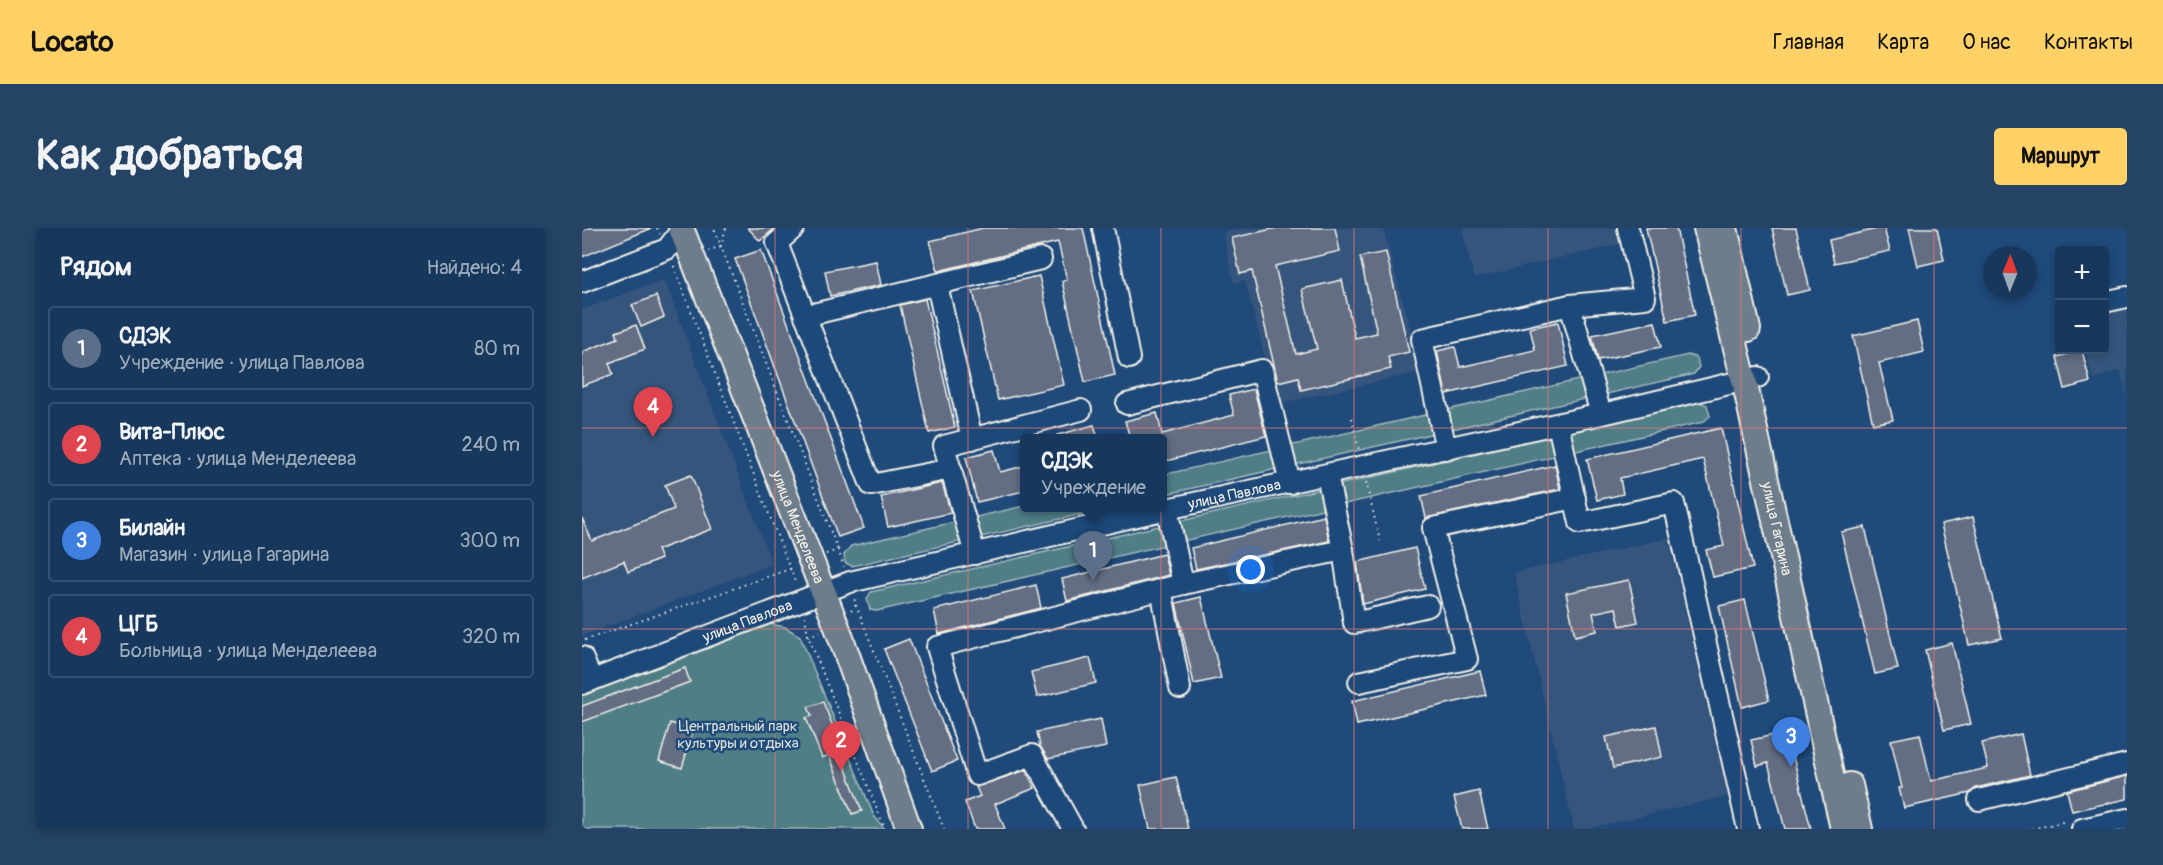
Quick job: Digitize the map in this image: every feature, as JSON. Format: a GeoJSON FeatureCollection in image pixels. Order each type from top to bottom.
{"type":"FeatureCollection","features":[{"type":"Feature","properties":{"kind":"main road","name":"улица Менделеева"},"geometry":{"type":"LineString","coordinates":[[682,228],[824,593],[909,829]]}},
{"type":"Feature","properties":{"kind":"main road","name":"улица Гагарина"},"geometry":{"type":"LineString","coordinates":[[1706,228],[1751,379],[1860,829]]}},
{"type":"Feature","properties":{"kind":"main road","name":"улица Гагарина"},"geometry":{"type":"LineString","coordinates":[[1725,228],[1751,379],[1843,829]]}},
{"type":"Feature","properties":{"kind":"street"},"geometry":{"type":"LineString","coordinates":[[582,282],[666,249],[682,228]]}},
{"type":"Feature","properties":{"kind":"street"},"geometry":{"type":"LineString","coordinates":[[794,228],[777,243],[871,485],[951,469]]}},
{"type":"Feature","properties":{"kind":"street"},"geometry":{"type":"LineString","coordinates":[[1103,228],[1129,358]]}},
{"type":"Feature","properties":{"kind":"street"},"geometry":{"type":"LineString","coordinates":[[1446,449],[1422,339],[1570,305],[1645,298],[1628,228]]}},
{"type":"Feature","properties":{"kind":"street"},"geometry":{"type":"LineString","coordinates":[[806,316],[1041,259]]}},
{"type":"Feature","properties":{"kind":"street"},"geometry":{"type":"LineString","coordinates":[[937,285],[972,439]]}},
{"type":"Feature","properties":{"kind":"street"},"geometry":{"type":"LineString","coordinates":[[2109,301],[2127,297]]}},
{"type":"Feature","properties":{"kind":"street"},"geometry":{"type":"LineString","coordinates":[[1570,305],[1601,414]]}},
{"type":"Feature","properties":{"kind":"street"},"geometry":{"type":"LineString","coordinates":[[1127,404],[1262,370],[1290,483]]}},
{"type":"Feature","properties":{"kind":"street","name":"улица Павлова"},"geometry":{"type":"LineString","coordinates":[[1167,509],[1446,449],[1751,379]]}},
{"type":"Feature","properties":{"kind":"street"},"geometry":{"type":"LineString","coordinates":[[975,554],[944,446],[1081,410]]}},
{"type":"Feature","properties":{"kind":"street"},"geometry":{"type":"LineString","coordinates":[[1558,424],[1580,523],[1674,503],[1748,829]]}},
{"type":"Feature","properties":{"kind":"street"},"geometry":{"type":"LineString","coordinates":[[1327,475],[1354,622],[1428,606]]}},
{"type":"Feature","properties":{"kind":"street"},"geometry":{"type":"LineString","coordinates":[[1359,682],[1467,660],[1433,528],[1575,498]]}},
{"type":"Feature","properties":{"kind":"street"},"geometry":{"type":"LineString","coordinates":[[1167,509],[1183,584]]}},
{"type":"Feature","properties":{"kind":"street","name":"улица Павлова"},"geometry":{"type":"LineString","coordinates":[[587,682],[849,582],[1154,512]]}},
{"type":"Feature","properties":{"kind":"street"},"geometry":{"type":"LineString","coordinates":[[1073,829],[1032,755],[977,775],[937,647],[1161,589],[1342,550]]}},
{"type":"Feature","properties":{"kind":"street"},"geometry":{"type":"LineString","coordinates":[[1161,589],[1180,688]]}},
{"type":"Feature","properties":{"kind":"street"},"geometry":{"type":"LineString","coordinates":[[582,657],[587,682]]}},
{"type":"Feature","properties":{"kind":"street"},"geometry":{"type":"LineString","coordinates":[[1979,800],[2127,764]]}},
{"type":"Feature","properties":{"kind":"street"},"geometry":{"type":"LineString","coordinates":[[2082,829],[2127,819]]}},
{"type":"Feature","properties":{"kind":"path"},"geometry":{"type":"LineString","coordinates":[[726,228],[721,246],[838,550]]}},
{"type":"Feature","properties":{"kind":"path"},"geometry":{"type":"LineString","coordinates":[[582,641],[790,568],[673,265]]}},
{"type":"Feature","properties":{"kind":"path"},"geometry":{"type":"LineString","coordinates":[[856,605],[944,829]]}},
{"type":"Feature","properties":{"kind":"path"},"geometry":{"type":"LineString","coordinates":[[808,636],[885,829]]}},
{"type":"Feature","properties":{"kind":"shaded area"},"geometry":{"type":"Polygon","coordinates":[[[1245,228],[1383,228],[1422,372],[1277,404],[1245,281],[1234,283],[1223,233],[1245,228]]]}},
{"type":"Feature","properties":{"kind":"shaded area"},"geometry":{"type":"Polygon","coordinates":[[[1462,228],[1618,228],[1622,244],[1474,278],[1462,228]]]}},
{"type":"Feature","properties":{"kind":"shaded area"},"geometry":{"type":"Polygon","coordinates":[[[664,279],[772,564],[582,636],[582,310],[664,279]]]}},
{"type":"Feature","properties":{"kind":"shaded area"},"geometry":{"type":"Polygon","coordinates":[[[2127,305],[2127,397],[2120,370],[2093,379],[2086,354],[2109,354],[2109,311],[2127,305]]]}},
{"type":"Feature","properties":{"kind":"shaded area"},"geometry":{"type":"Polygon","coordinates":[[[1668,538],[1728,796],[1586,829],[1574,829],[1514,573],[1668,538]]]}},
{"type":"Feature","properties":{"kind":"green space"},"geometry":{"type":"Polygon","coordinates":[[[1688,355],[1697,358],[1699,367],[1694,374],[1167,494],[1167,474],[1688,355]]]}},
{"type":"Feature","properties":{"kind":"green space"},"geometry":{"type":"Polygon","coordinates":[[[1700,402],[1707,405],[1710,416],[1703,422],[877,611],[870,610],[867,599],[871,592],[1700,402]]]}},
{"type":"Feature","properties":{"kind":"green space"},"geometry":{"type":"Polygon","coordinates":[[[1020,507],[1020,512],[1091,512],[852,566],[845,563],[844,555],[851,546],[1020,507]]]}},
{"type":"Feature","properties":{"kind":"green space","name":"Центральный парк культуры и отдыха"},"geometry":{"type":"Polygon","coordinates":[[[764,623],[785,627],[800,636],[874,816],[885,829],[582,829],[582,693],[764,623]]]}},
{"type":"Feature","properties":{"kind":"building"},"geometry":{"type":"Polygon","coordinates":[[[589,228],[652,228],[582,257],[582,231],[589,228]]]}},
{"type":"Feature","properties":{"kind":"building"},"geometry":{"type":"Polygon","coordinates":[[[748,228],[775,228],[760,241],[748,228]]]}},
{"type":"Feature","properties":{"kind":"building"},"geometry":{"type":"Polygon","coordinates":[[[983,228],[1083,228],[1115,375],[1085,382],[1062,281],[1067,280],[1058,242],[938,271],[930,241],[983,228]]]}},
{"type":"Feature","properties":{"kind":"building"},"geometry":{"type":"Polygon","coordinates":[[[1277,228],[1335,228],[1340,251],[1275,266],[1296,354],[1317,349],[1302,289],[1342,280],[1355,338],[1377,333],[1360,257],[1386,252],[1409,352],[1388,357],[1391,369],[1301,390],[1298,377],[1278,382],[1252,271],[1240,274],[1232,238],[1277,228]]]}},
{"type":"Feature","properties":{"kind":"building"},"geometry":{"type":"Polygon","coordinates":[[[1646,228],[1676,228],[1695,315],[1667,321],[1646,228]]]}},
{"type":"Feature","properties":{"kind":"building"},"geometry":{"type":"Polygon","coordinates":[[[1772,228],[1796,228],[1810,290],[1787,295],[1772,228]]]}},
{"type":"Feature","properties":{"kind":"building"},"geometry":{"type":"Polygon","coordinates":[[[1884,228],[1890,251],[1834,263],[1829,240],[1884,228]]]}},
{"type":"Feature","properties":{"kind":"building"},"geometry":{"type":"Polygon","coordinates":[[[1909,228],[1937,228],[1944,260],[1918,266],[1909,228]]]}},
{"type":"Feature","properties":{"kind":"building"},"geometry":{"type":"Polygon","coordinates":[[[761,250],[864,528],[838,537],[735,259],[761,250]]]}},
{"type":"Feature","properties":{"kind":"building"},"geometry":{"type":"Polygon","coordinates":[[[876,261],[881,285],[830,296],[825,271],[876,261]]]}},
{"type":"Feature","properties":{"kind":"building"},"geometry":{"type":"Polygon","coordinates":[[[1039,276],[1064,385],[998,400],[973,291],[1039,276]]]}},
{"type":"Feature","properties":{"kind":"building"},"geometry":{"type":"Polygon","coordinates":[[[656,296],[664,317],[641,327],[632,305],[656,296]]]}},
{"type":"Feature","properties":{"kind":"building"},"geometry":{"type":"Polygon","coordinates":[[[925,299],[955,427],[929,433],[900,305],[925,299]]]}},
{"type":"Feature","properties":{"kind":"building"},"geometry":{"type":"Polygon","coordinates":[[[1917,321],[1924,352],[1879,363],[1893,420],[1873,424],[1853,336],[1917,321]]]}},
{"type":"Feature","properties":{"kind":"building"},"geometry":{"type":"Polygon","coordinates":[[[1558,322],[1568,366],[1446,394],[1437,351],[1455,347],[1460,367],[1535,350],[1530,328],[1558,322]]]}},
{"type":"Feature","properties":{"kind":"building"},"geometry":{"type":"Polygon","coordinates":[[[1655,322],[1661,347],[1598,360],[1592,335],[1655,322]]]}},
{"type":"Feature","properties":{"kind":"building"},"geometry":{"type":"Polygon","coordinates":[[[636,325],[645,349],[609,363],[613,374],[582,386],[582,352],[618,338],[616,332],[636,325]]]}},
{"type":"Feature","properties":{"kind":"building"},"geometry":{"type":"Polygon","coordinates":[[[2083,354],[2090,382],[2065,389],[2057,357],[2083,354]]]}},
{"type":"Feature","properties":{"kind":"building"},"geometry":{"type":"Polygon","coordinates":[[[1254,389],[1266,436],[1167,461],[1167,434],[1162,434],[1234,415],[1229,395],[1254,389]]]}},
{"type":"Feature","properties":{"kind":"building"},"geometry":{"type":"Polygon","coordinates":[[[1157,413],[1162,434],[1129,434],[1125,421],[1157,413]]]}},
{"type":"Feature","properties":{"kind":"building"},"geometry":{"type":"Polygon","coordinates":[[[1094,425],[1097,434],[1061,434],[1094,425]]]}},
{"type":"Feature","properties":{"kind":"building"},"geometry":{"type":"Polygon","coordinates":[[[1721,428],[1753,568],[1713,577],[1706,550],[1724,546],[1703,459],[1620,478],[1623,494],[1597,500],[1587,459],[1721,428]]]}},
{"type":"Feature","properties":{"kind":"building"},"geometry":{"type":"Polygon","coordinates":[[[994,450],[1000,472],[1020,467],[1020,492],[977,502],[966,457],[994,450]]]}},
{"type":"Feature","properties":{"kind":"building"},"geometry":{"type":"Polygon","coordinates":[[[1555,465],[1560,489],[1426,518],[1421,496],[1555,465]]]}},
{"type":"Feature","properties":{"kind":"building"},"geometry":{"type":"Polygon","coordinates":[[[691,475],[712,529],[657,550],[661,559],[628,572],[624,561],[582,578],[582,518],[592,541],[674,509],[665,485],[691,475]]]}},
{"type":"Feature","properties":{"kind":"building"},"geometry":{"type":"Polygon","coordinates":[[[942,483],[951,513],[888,527],[881,497],[942,483]]]}},
{"type":"Feature","properties":{"kind":"building"},"geometry":{"type":"Polygon","coordinates":[[[1324,516],[1329,541],[1196,569],[1191,548],[1324,516]]]}},
{"type":"Feature","properties":{"kind":"building"},"geometry":{"type":"Polygon","coordinates":[[[1973,517],[2002,638],[1969,645],[1941,524],[1973,517]]]}},
{"type":"Feature","properties":{"kind":"building"},"geometry":{"type":"Polygon","coordinates":[[[1865,527],[1898,669],[1875,674],[1841,532],[1865,527]]]}},
{"type":"Feature","properties":{"kind":"building"},"geometry":{"type":"Polygon","coordinates":[[[1415,548],[1425,589],[1363,604],[1357,562],[1415,548]]]}},
{"type":"Feature","properties":{"kind":"building"},"geometry":{"type":"Polygon","coordinates":[[[1164,554],[1169,575],[1067,601],[1062,579],[1164,554]]]}},
{"type":"Feature","properties":{"kind":"building"},"geometry":{"type":"Polygon","coordinates":[[[1629,580],[1638,622],[1620,626],[1616,608],[1593,613],[1597,631],[1575,636],[1566,593],[1629,580]]]}},
{"type":"Feature","properties":{"kind":"building"},"geometry":{"type":"Polygon","coordinates":[[[1036,585],[1041,608],[939,634],[934,610],[1036,585]]]}},
{"type":"Feature","properties":{"kind":"building"},"geometry":{"type":"Polygon","coordinates":[[[1201,597],[1221,678],[1194,684],[1176,603],[1201,597]]]}},
{"type":"Feature","properties":{"kind":"building"},"geometry":{"type":"Polygon","coordinates":[[[1745,600],[1769,700],[1742,707],[1719,606],[1745,600]]]}},
{"type":"Feature","properties":{"kind":"building"},"geometry":{"type":"Polygon","coordinates":[[[909,639],[957,761],[932,771],[884,649],[909,639]]]}},
{"type":"Feature","properties":{"kind":"building"},"geometry":{"type":"Polygon","coordinates":[[[1952,643],[1971,724],[1944,730],[1925,650],[1952,643]]]}},
{"type":"Feature","properties":{"kind":"building"},"geometry":{"type":"Polygon","coordinates":[[[1090,658],[1096,683],[1037,697],[1031,672],[1090,658]]]}},
{"type":"Feature","properties":{"kind":"building"},"geometry":{"type":"Polygon","coordinates":[[[685,668],[690,682],[582,722],[582,706],[685,668]]]}},
{"type":"Feature","properties":{"kind":"building"},"geometry":{"type":"Polygon","coordinates":[[[1480,671],[1486,695],[1357,725],[1352,701],[1480,671]]]}},
{"type":"Feature","properties":{"kind":"building"},"geometry":{"type":"Polygon","coordinates":[[[823,702],[842,749],[839,751],[862,811],[852,814],[829,755],[822,758],[806,718],[812,716],[808,707],[823,702]]]}},
{"type":"Feature","properties":{"kind":"building"},"geometry":{"type":"Polygon","coordinates":[[[1101,719],[1106,747],[1048,759],[1040,746],[1037,732],[1101,719]]]}},
{"type":"Feature","properties":{"kind":"building"},"geometry":{"type":"Polygon","coordinates":[[[670,723],[693,730],[682,768],[659,761],[670,723]]]}},
{"type":"Feature","properties":{"kind":"building"},"geometry":{"type":"Polygon","coordinates":[[[1656,726],[1662,757],[1613,768],[1606,737],[1656,726]]]}},
{"type":"Feature","properties":{"kind":"building"},"geometry":{"type":"Polygon","coordinates":[[[1787,732],[1811,829],[1785,829],[1768,763],[1757,766],[1751,740],[1787,732]]]}},
{"type":"Feature","properties":{"kind":"building"},"geometry":{"type":"Polygon","coordinates":[[[1920,734],[1931,781],[1988,768],[1982,743],[2021,734],[2030,775],[1976,788],[1970,793],[1904,808],[1891,740],[1920,734]]]}},
{"type":"Feature","properties":{"kind":"building"},"geometry":{"type":"Polygon","coordinates":[[[1026,770],[1035,788],[995,804],[1005,829],[975,829],[965,802],[980,796],[976,787],[1026,770]]]}},
{"type":"Feature","properties":{"kind":"building"},"geometry":{"type":"Polygon","coordinates":[[[2127,776],[2127,799],[2072,811],[2067,791],[2127,776]]]}},
{"type":"Feature","properties":{"kind":"building"},"geometry":{"type":"Polygon","coordinates":[[[1176,777],[1188,829],[1150,829],[1140,785],[1176,777]]]}},
{"type":"Feature","properties":{"kind":"building"},"geometry":{"type":"Polygon","coordinates":[[[1479,791],[1488,829],[1462,829],[1454,797],[1479,791]]]}},
{"type":"Feature","properties":{"kind":"place","name":"ЦГБ"},"geometry":{"type":"Point","coordinates":[653,437]}},
{"type":"Feature","properties":{"kind":"place","name":"СДЭК"},"geometry":{"type":"Point","coordinates":[1093,581]}},
{"type":"Feature","properties":{"kind":"place","name":"Билайн"},"geometry":{"type":"Point","coordinates":[1791,767]}},
{"type":"Feature","properties":{"kind":"place","name":"Вита-Плюс"},"geometry":{"type":"Point","coordinates":[841,771]}}]}
